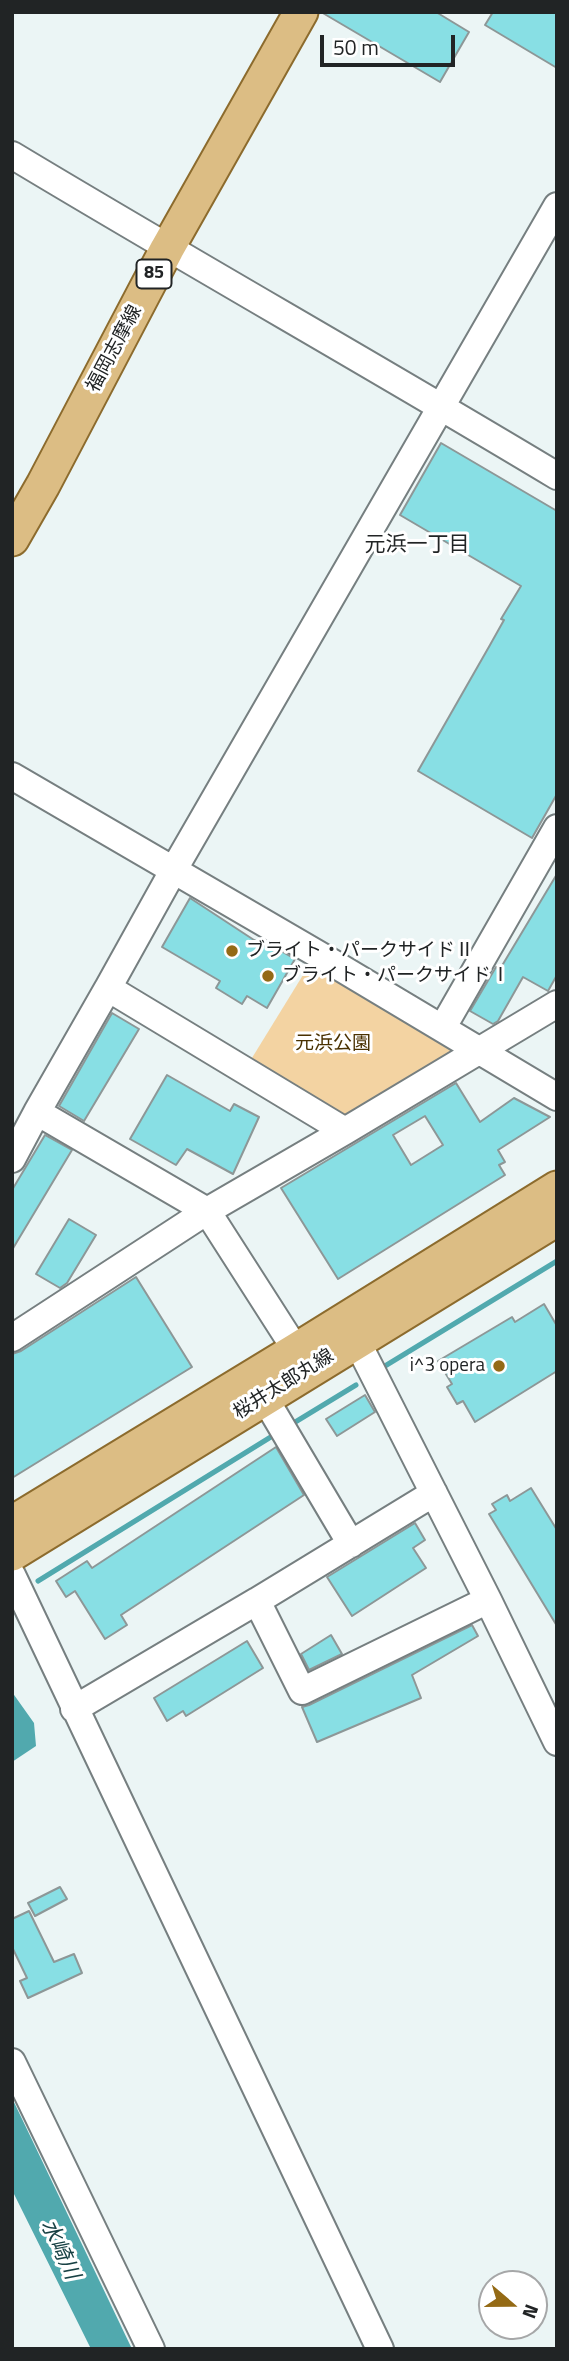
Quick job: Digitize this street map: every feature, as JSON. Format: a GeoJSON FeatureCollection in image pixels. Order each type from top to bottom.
{"type":"FeatureCollection","features":[{"type":"Feature","properties":{"kind":"main road","name":"福岡志摩線"},"geometry":{"type":"LineString","coordinates":[[12,539],[50,473],[167,248],[302,12]]}},
{"type":"Feature","properties":{"kind":"main road","name":"桜井太郎丸線"},"geometry":{"type":"LineString","coordinates":[[12,1554],[264,1397],[351,1330],[557,1188]]}},
{"type":"Feature","properties":{"kind":"main road","name":"桜井太郎丸線"},"geometry":{"type":"LineString","coordinates":[[12,1523],[296,1350],[351,1330],[557,1219]]}},
{"type":"Feature","properties":{"kind":"street"},"geometry":{"type":"LineString","coordinates":[[12,155],[557,476]]}},
{"type":"Feature","properties":{"kind":"street"},"geometry":{"type":"LineString","coordinates":[[12,1159],[173,871],[557,206]]}},
{"type":"Feature","properties":{"kind":"street"},"geometry":{"type":"LineString","coordinates":[[12,776],[443,1027],[557,1097]]}},
{"type":"Feature","properties":{"kind":"street"},"geometry":{"type":"LineString","coordinates":[[443,1027],[557,828]]}},
{"type":"Feature","properties":{"kind":"street"},"geometry":{"type":"LineString","coordinates":[[108,988],[345,1131]]}},
{"type":"Feature","properties":{"kind":"street"},"geometry":{"type":"LineString","coordinates":[[12,1338],[207,1211],[557,1003]]}},
{"type":"Feature","properties":{"kind":"street"},"geometry":{"type":"LineString","coordinates":[[37,1112],[207,1211],[296,1350]]}},
{"type":"Feature","properties":{"kind":"street"},"geometry":{"type":"LineString","coordinates":[[351,1330],[557,1742]]}},
{"type":"Feature","properties":{"kind":"street"},"geometry":{"type":"LineString","coordinates":[[264,1397],[351,1544]]}},
{"type":"Feature","properties":{"kind":"street"},"geometry":{"type":"LineString","coordinates":[[75,1709],[434,1493]]}},
{"type":"Feature","properties":{"kind":"street"},"geometry":{"type":"LineString","coordinates":[[12,1575],[380,2349]]}},
{"type":"Feature","properties":{"kind":"street"},"geometry":{"type":"LineString","coordinates":[[257,1601],[302,1692],[488,1600]]}},
{"type":"Feature","properties":{"kind":"street"},"geometry":{"type":"LineString","coordinates":[[12,2063],[151,2349]]}},
{"type":"Feature","properties":{"kind":"green space","name":"元浜公園"},"geometry":{"type":"Polygon","coordinates":[[[311,962],[453,1042],[451,1057],[348,1121],[247,1066],[311,962]]]}},
{"type":"Feature","properties":{"kind":"water"},"geometry":{"type":"Polygon","coordinates":[[[12,1692],[34,1723],[36,1746],[12,1762],[12,1692]]]}},
{"type":"Feature","properties":{"kind":"water","name":"水崎川"},"geometry":{"type":"Polygon","coordinates":[[[12,2098],[132,2349],[91,2349],[12,2190],[12,2098]]]}},
{"type":"Feature","properties":{"kind":"building"},"geometry":{"type":"Polygon","coordinates":[[[321,12],[436,12],[469,32],[440,82],[321,12]]]}},
{"type":"Feature","properties":{"kind":"building"},"geometry":{"type":"Polygon","coordinates":[[[493,12],[557,12],[557,68],[485,25],[493,12]]]}},
{"type":"Feature","properties":{"kind":"building"},"geometry":{"type":"Polygon","coordinates":[[[441,443],[557,511],[557,794],[532,838],[418,771],[521,586],[400,515],[441,443]]]}},
{"type":"Feature","properties":{"kind":"building"},"geometry":{"type":"Polygon","coordinates":[[[557,874],[557,975],[548,991],[523,977],[498,1021],[493,1024],[470,1011],[496,967],[500,969],[557,874]]]}},
{"type":"Feature","properties":{"kind":"building"},"geometry":{"type":"Polygon","coordinates":[[[190,898],[254,940],[295,959],[267,1008],[247,996],[242,1004],[216,988],[220,981],[162,947],[190,898]]]}},
{"type":"Feature","properties":{"kind":"building"},"geometry":{"type":"Polygon","coordinates":[[[112,1013],[139,1029],[84,1121],[59,1106],[112,1013]]]}},
{"type":"Feature","properties":{"kind":"building"},"geometry":{"type":"Polygon","coordinates":[[[167,1075],[230,1111],[234,1104],[259,1117],[233,1174],[187,1149],[176,1165],[130,1139],[167,1075]]]}},
{"type":"Feature","properties":{"kind":"building"},"geometry":{"type":"Polygon","coordinates":[[[456,1083],[480,1122],[514,1098],[550,1117],[498,1150],[505,1162],[499,1165],[505,1175],[338,1279],[281,1188],[456,1083]],[[425,1116],[393,1135],[411,1165],[443,1145],[425,1116]]]}},
{"type":"Feature","properties":{"kind":"building"},"geometry":{"type":"Polygon","coordinates":[[[45,1135],[72,1150],[12,1250],[12,1190],[45,1135]]]}},
{"type":"Feature","properties":{"kind":"building"},"geometry":{"type":"Polygon","coordinates":[[[69,1219],[96,1235],[67,1283],[60,1288],[36,1274],[69,1219]]]}},
{"type":"Feature","properties":{"kind":"building"},"geometry":{"type":"Polygon","coordinates":[[[136,1277],[192,1367],[12,1478],[12,1354],[21,1351],[136,1277]]]}},
{"type":"Feature","properties":{"kind":"building","name":"i^3 opera"},"geometry":{"type":"Polygon","coordinates":[[[544,1304],[557,1326],[557,1371],[475,1422],[463,1401],[457,1404],[447,1387],[452,1384],[438,1361],[512,1317],[515,1322],[544,1304]]]}},
{"type":"Feature","properties":{"kind":"building"},"geometry":{"type":"Polygon","coordinates":[[[365,1395],[375,1412],[337,1436],[326,1419],[365,1395]]]}},
{"type":"Feature","properties":{"kind":"building"},"geometry":{"type":"Polygon","coordinates":[[[276,1447],[304,1495],[121,1615],[127,1625],[105,1639],[75,1591],[66,1597],[56,1581],[87,1561],[92,1568],[276,1447]]]}},
{"type":"Feature","properties":{"kind":"building"},"geometry":{"type":"Polygon","coordinates":[[[531,1488],[557,1530],[557,1626],[489,1514],[496,1510],[492,1504],[507,1495],[510,1501],[531,1488]]]}},
{"type":"Feature","properties":{"kind":"building"},"geometry":{"type":"Polygon","coordinates":[[[415,1523],[425,1540],[413,1548],[426,1568],[352,1616],[327,1577],[415,1523]]]}},
{"type":"Feature","properties":{"kind":"building"},"geometry":{"type":"Polygon","coordinates":[[[472,1625],[478,1636],[412,1675],[421,1698],[317,1742],[302,1707],[472,1625]]]}},
{"type":"Feature","properties":{"kind":"building"},"geometry":{"type":"Polygon","coordinates":[[[331,1635],[342,1654],[309,1670],[301,1654],[331,1635]]]}},
{"type":"Feature","properties":{"kind":"building"},"geometry":{"type":"Polygon","coordinates":[[[247,1641],[263,1668],[186,1716],[183,1711],[167,1721],[154,1698],[247,1641]]]}},
{"type":"Feature","properties":{"kind":"building"},"geometry":{"type":"Polygon","coordinates":[[[60,1887],[67,1899],[35,1916],[28,1903],[60,1887]]]}},
{"type":"Feature","properties":{"kind":"building"},"geometry":{"type":"Polygon","coordinates":[[[29,1911],[54,1962],[74,1954],[82,1973],[28,1998],[20,1981],[27,1978],[12,1947],[12,1919],[29,1911]]]}},
{"type":"Feature","properties":{"kind":"waterway"},"geometry":{"type":"LineString","coordinates":[[385,1366],[557,1261]]}},
{"type":"Feature","properties":{"kind":"waterway"},"geometry":{"type":"LineString","coordinates":[[292,1424],[356,1385]]}},
{"type":"Feature","properties":{"kind":"waterway"},"geometry":{"type":"LineString","coordinates":[[38,1581],[274,1435]]}},
{"type":"Feature","properties":{"kind":"place","name":"ブライト・パークサイドⅡ"},"geometry":{"type":"Point","coordinates":[232,951]}},
{"type":"Feature","properties":{"kind":"place","name":"ブライト・パークサイドⅠ"},"geometry":{"type":"Point","coordinates":[268,976]}},
{"type":"Feature","properties":{"kind":"place","name":"i^3 opera"},"geometry":{"type":"Point","coordinates":[499,1366]}},
{"type":"Feature","properties":{"kind":"district","name":"元浜一丁目"},"geometry":{"type":"Point","coordinates":[417,546]}}]}
